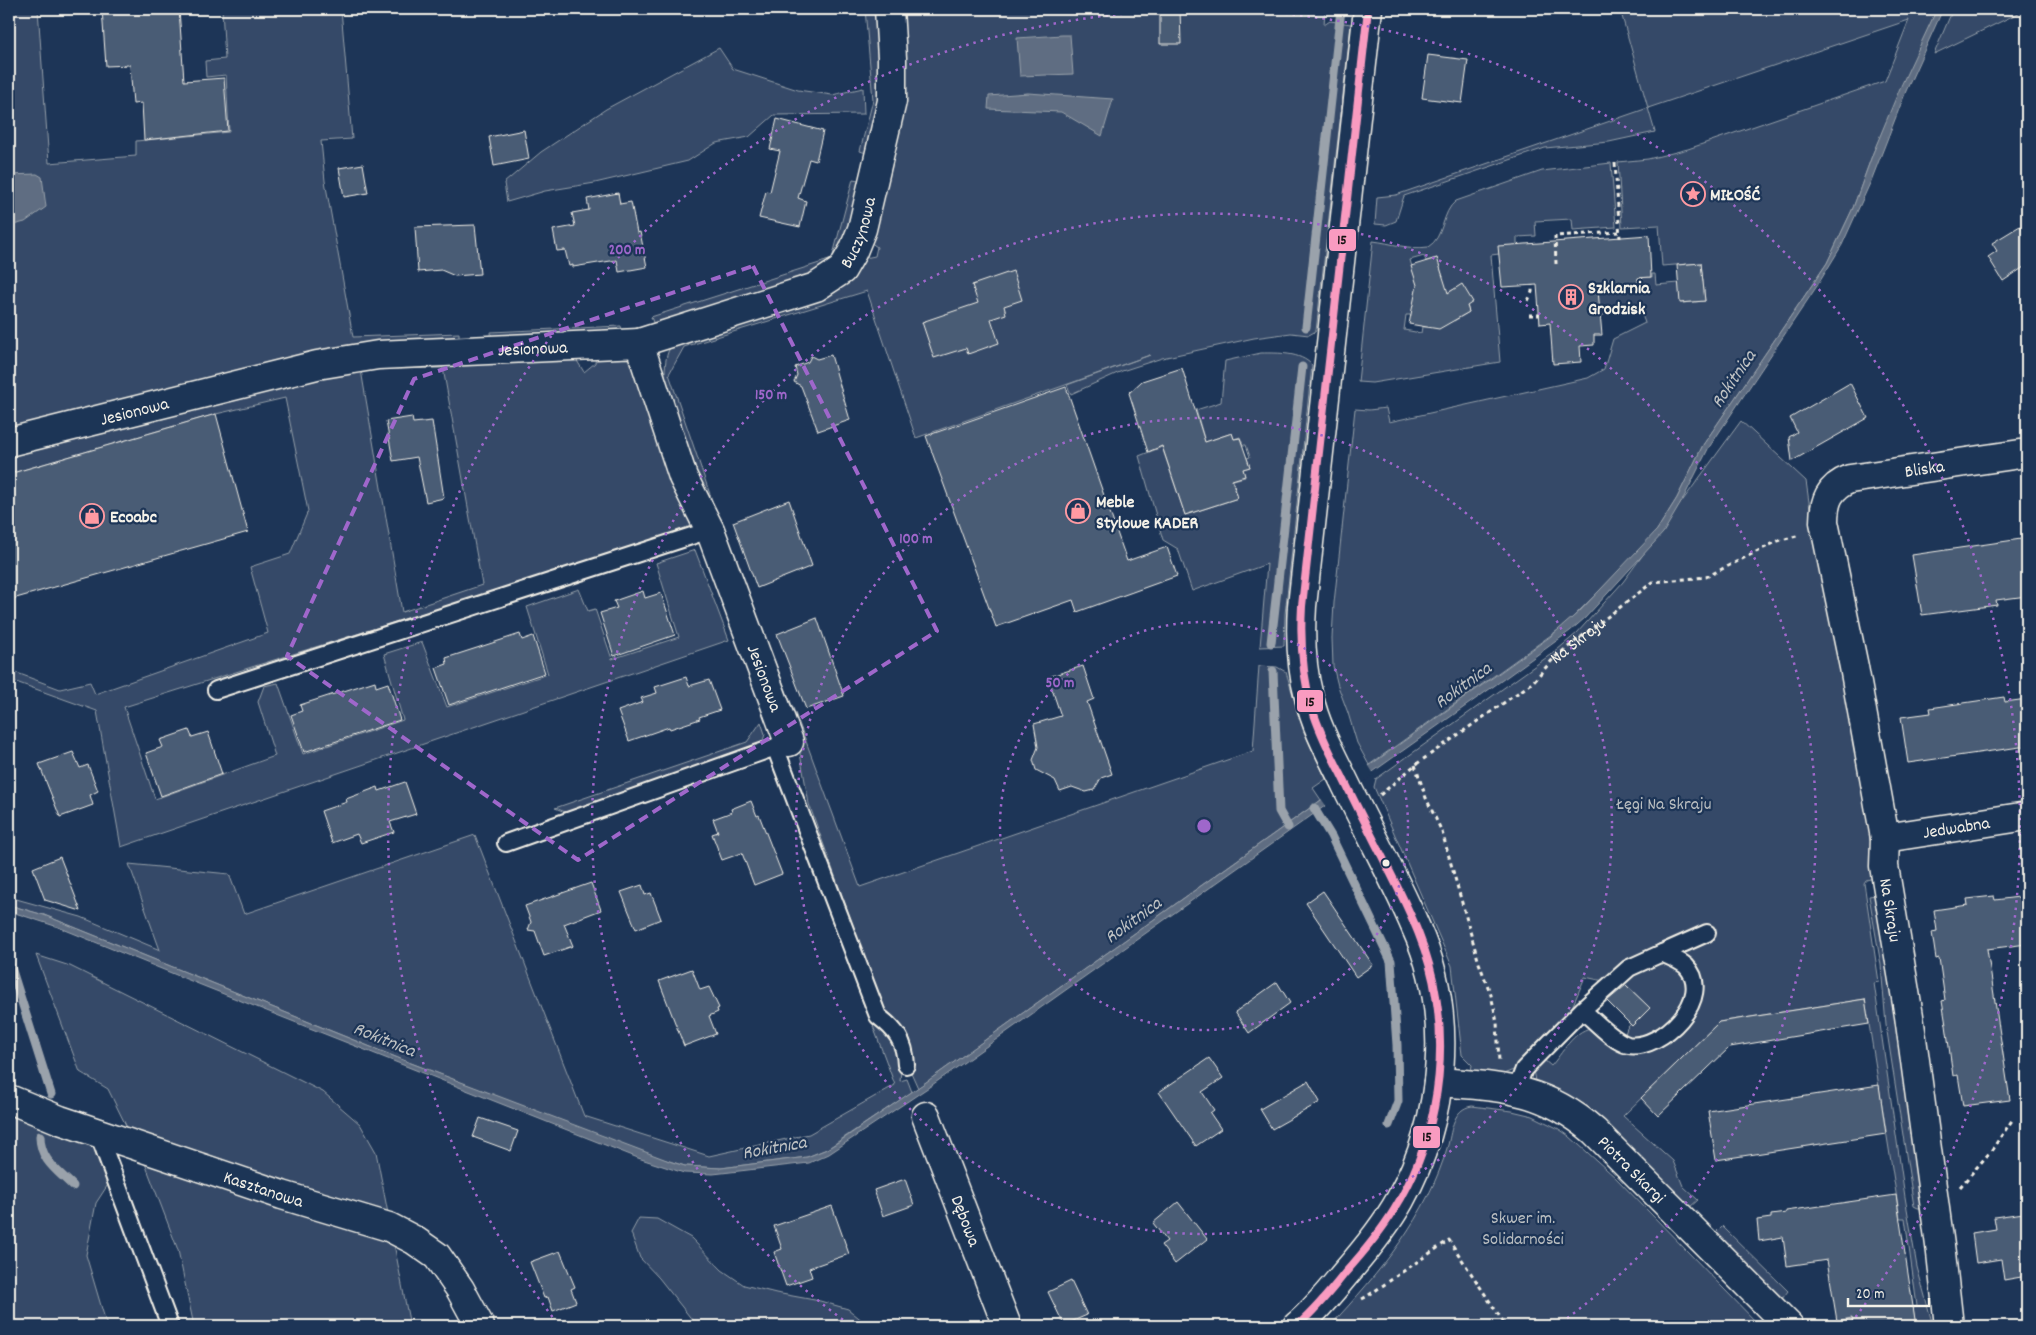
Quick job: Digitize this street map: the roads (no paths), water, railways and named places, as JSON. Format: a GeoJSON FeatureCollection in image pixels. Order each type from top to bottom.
{"type":"FeatureCollection","features":[{"type":"Feature","properties":{"kind":"street","name":"Buczynowa"},"geometry":{"type":"LineString","coordinates":[[639,343],[816,287],[842,270],[853,251],[862,229],[889,117],[892,86],[889,9]]}},
{"type":"Feature","properties":{"kind":"street"},"geometry":{"type":"LineString","coordinates":[[1297,1326],[1323,1300],[1364,1252],[1399,1202],[1422,1153],[1433,1116],[1440,1060],[1439,1014],[1427,960],[1417,930],[1363,800],[1339,771],[1321,735],[1309,699],[1301,654],[1300,630],[1368,9]]}},
{"type":"Feature","properties":{"kind":"street","name":"Jesionowa"},"geometry":{"type":"LineString","coordinates":[[9,442],[317,365],[378,355],[639,343],[683,477],[710,530],[782,744]]}},
{"type":"Feature","properties":{"kind":"street","name":"Bliska"},"geometry":{"type":"LineString","coordinates":[[1827,497],[1833,488],[1850,479],[2027,453]]}},
{"type":"Feature","properties":{"kind":"street","name":"Na Skraju"},"geometry":{"type":"LineString","coordinates":[[1827,497],[1824,505],[1824,522],[1854,667],[1885,838],[1884,866],[1908,1016],[1950,1326]]}},
{"type":"Feature","properties":{"kind":"street","name":"Jedwabna"},"geometry":{"type":"LineString","coordinates":[[1885,838],[2027,816]]}},
{"type":"Feature","properties":{"kind":"street","name":"Piotra Skargi"},"geometry":{"type":"LineString","coordinates":[[1438,1082],[1505,1088],[1554,1102],[1579,1118],[1789,1326]]}},
{"type":"Feature","properties":{"kind":"street","name":"Kasztanowa"},"geometry":{"type":"LineString","coordinates":[[9,1099],[98,1133],[282,1195],[389,1227],[414,1240],[437,1256],[460,1289],[480,1326]]}},
{"type":"Feature","properties":{"kind":"street","name":"Dębowa"},"geometry":{"type":"LineString","coordinates":[[926,1116],[1007,1326]]}},
{"type":"Feature","properties":{"kind":"lane"},"geometry":{"type":"LineString","coordinates":[[216,690],[710,530]]}},
{"type":"Feature","properties":{"kind":"lane"},"geometry":{"type":"LineString","coordinates":[[506,843],[782,744]]}},
{"type":"Feature","properties":{"kind":"lane","name":"Jesionowa"},"geometry":{"type":"LineString","coordinates":[[782,744],[878,1016],[895,1029],[906,1054],[906,1065]]}},
{"type":"Feature","properties":{"kind":"lane"},"geometry":{"type":"LineString","coordinates":[[1505,1088],[1582,1010],[1629,968],[1707,933]]}},
{"type":"Feature","properties":{"kind":"lane"},"geometry":{"type":"LineString","coordinates":[[1582,1010],[1620,1042],[1628,1045],[1637,1046],[1665,1034],[1688,1010],[1694,997],[1695,985],[1687,967],[1662,953]]}},
{"type":"Feature","properties":{"kind":"lane"},"geometry":{"type":"LineString","coordinates":[[98,1133],[170,1326]]}},
{"type":"Feature","properties":{"kind":"waterway"},"geometry":{"type":"LineString","coordinates":[[1306,327],[1341,9]]}},
{"type":"Feature","properties":{"kind":"waterway"},"geometry":{"type":"LineString","coordinates":[[1271,643],[1302,367]]}},
{"type":"Feature","properties":{"kind":"waterway"},"geometry":{"type":"LineString","coordinates":[[1273,671],[1279,811],[1288,827]]}},
{"type":"Feature","properties":{"kind":"waterway"},"geometry":{"type":"LineString","coordinates":[[1314,808],[1331,836],[1391,961],[1397,1045],[1398,1101],[1389,1125]]}},
{"type":"Feature","properties":{"kind":"waterway"},"geometry":{"type":"LineString","coordinates":[[9,961],[51,1094]]}},
{"type":"Feature","properties":{"kind":"waterway"},"geometry":{"type":"LineString","coordinates":[[40,1136],[46,1158],[73,1186]]}},
{"type":"Feature","properties":{"kind":"place","name":"MIŁOŚĆ"},"geometry":{"type":"Point","coordinates":[1693,194]}},
{"type":"Feature","properties":{"kind":"place","name":"Szklarnia Grodzisk"},"geometry":{"type":"Point","coordinates":[1571,297]}},
{"type":"Feature","properties":{"kind":"place","name":"Meble Stylowe KADER"},"geometry":{"type":"Point","coordinates":[1078,511]}},
{"type":"Feature","properties":{"kind":"place","name":"Ecoabc"},"geometry":{"type":"Point","coordinates":[92,516]}},
{"type":"Feature","properties":{"kind":"water label","name":"Rokitnica"},"geometry":{"type":"Point","coordinates":[1732,378]}},
{"type":"Feature","properties":{"kind":"water label","name":"Rokitnica"},"geometry":{"type":"Point","coordinates":[1462,684]}},
{"type":"Feature","properties":{"kind":"water label","name":"Rokitnica"},"geometry":{"type":"Point","coordinates":[1132,919]}},
{"type":"Feature","properties":{"kind":"water label","name":"Rokitnica"},"geometry":{"type":"Point","coordinates":[385,1038]}},
{"type":"Feature","properties":{"kind":"water label","name":"Rokitnica"},"geometry":{"type":"Point","coordinates":[774,1146]}},
{"type":"Feature","properties":{"kind":"park label","name":"Łęgi Na Skraju"},"geometry":{"type":"Point","coordinates":[1664,803]}},
{"type":"Feature","properties":{"kind":"park label","name":"Skwer im. Solidarności"},"geometry":{"type":"Point","coordinates":[1523,1227]}}]}
